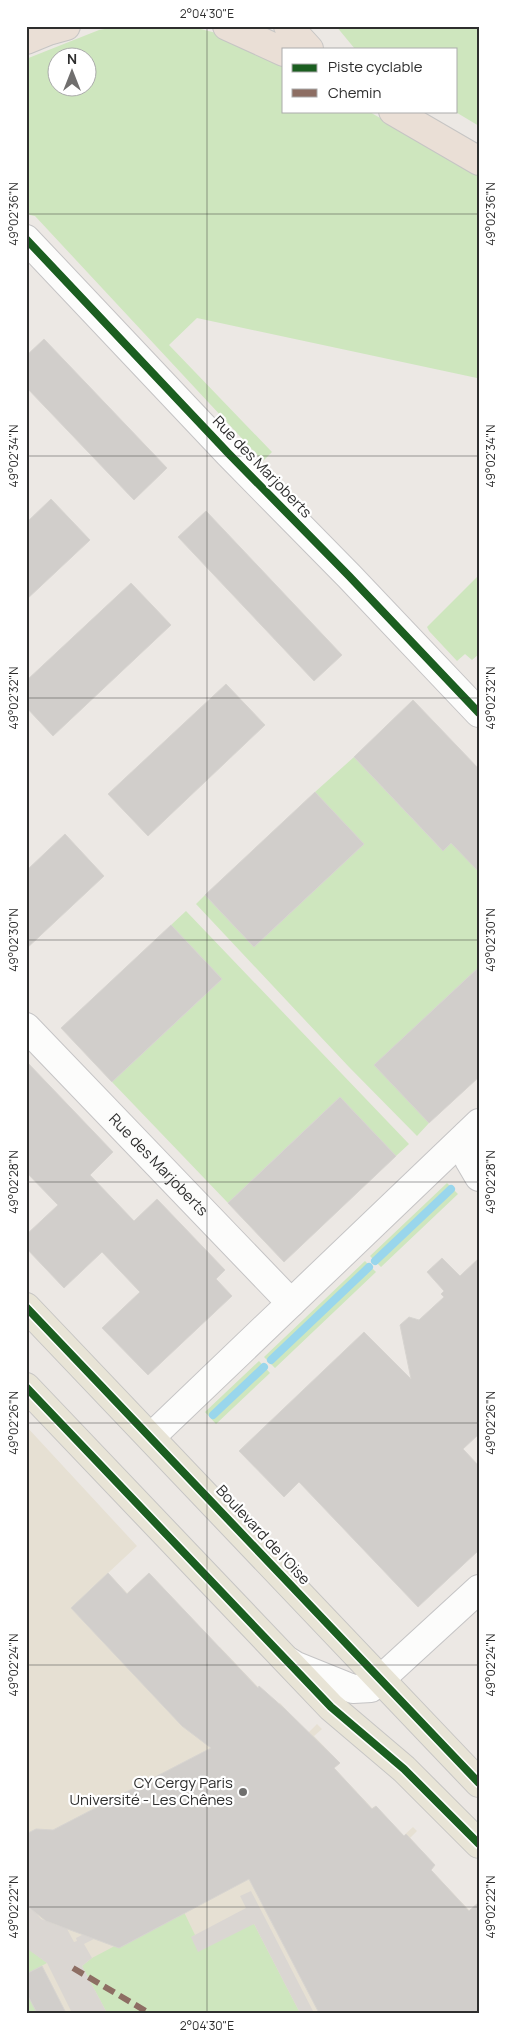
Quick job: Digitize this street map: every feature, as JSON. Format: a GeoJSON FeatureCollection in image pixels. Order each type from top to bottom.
{"type":"FeatureCollection","features":[{"type":"Feature","properties":{"kind":"highway"},"geometry":{"type":"LineString","coordinates":[[26,40],[66,26]]}},
{"type":"Feature","properties":{"kind":"highway"},"geometry":{"type":"LineString","coordinates":[[227,26],[282,51]]}},
{"type":"Feature","properties":{"kind":"highway"},"geometry":{"type":"LineString","coordinates":[[288,26],[308,48]]}},
{"type":"Feature","properties":{"kind":"highway"},"geometry":{"type":"LineString","coordinates":[[395,112],[479,161]]}},
{"type":"Feature","properties":{"kind":"main road","name":"Boulevard de l'Oise"},"geometry":{"type":"LineString","coordinates":[[26,1307],[479,1783]]}},
{"type":"Feature","properties":{"kind":"main road"},"geometry":{"type":"LineString","coordinates":[[26,1388],[331,1707],[404,1769],[479,1844]]}},
{"type":"Feature","properties":{"kind":"street","name":"Rue des Marjoberts"},"geometry":{"type":"LineString","coordinates":[[26,239],[229,454],[349,576],[479,713]]}},
{"type":"Feature","properties":{"kind":"street","name":"Rue des Marjoberts"},"geometry":{"type":"LineString","coordinates":[[26,1027],[290,1303]]}},
{"type":"Feature","properties":{"kind":"street"},"geometry":{"type":"LineString","coordinates":[[150,1437],[473,1129]]}},
{"type":"Feature","properties":{"kind":"street"},"geometry":{"type":"LineString","coordinates":[[473,1129],[469,1160],[479,1178]]}},
{"type":"Feature","properties":{"kind":"street"},"geometry":{"type":"LineString","coordinates":[[285,1658],[296,1666],[353,1689],[371,1688],[381,1681],[479,1589]]}},
{"type":"Feature","properties":{"kind":"shaded area"},"geometry":{"type":"Polygon","coordinates":[[[26,1426],[137,1546],[108,1573],[127,1593],[149,1573],[205,1632],[207,1659],[220,1647],[261,1688],[276,1706],[280,1703],[291,1715],[305,1736],[317,1724],[322,1729],[314,1736],[340,1763],[334,1768],[372,1808],[376,1806],[401,1838],[413,1827],[417,1831],[410,1838],[435,1865],[431,1870],[469,1910],[473,1908],[479,1914],[479,2013],[26,2013],[26,1426]]]}},
{"type":"Feature","properties":{"kind":"shaded area"},"geometry":{"type":"Polygon","coordinates":[[[251,1891],[314,2013],[300,2013],[254,1924],[198,1952],[191,1937],[246,1908],[240,1896],[251,1891]]]}},
{"type":"Feature","properties":{"kind":"shaded area"},"geometry":{"type":"Polygon","coordinates":[[[27,1903],[41,1919],[66,1927],[74,1942],[77,1941],[76,1938],[98,1927],[102,1935],[84,1944],[92,1958],[82,1966],[107,2013],[72,2013],[47,1963],[26,1948],[27,1903]]]}},
{"type":"Feature","properties":{"kind":"green space"},"geometry":{"type":"Polygon","coordinates":[[[122,26],[189,26],[224,35],[282,63],[282,112],[370,112],[479,175],[479,380],[477,378],[197,318],[169,345],[272,452],[263,461],[35,216],[26,214],[26,59],[48,50],[48,98],[98,98],[98,48],[54,48],[99,30],[122,26]]]}},
{"type":"Feature","properties":{"kind":"green space"},"geometry":{"type":"Polygon","coordinates":[[[336,26],[479,26],[479,126],[456,112],[458,112],[458,48],[354,48],[336,26]]]}},
{"type":"Feature","properties":{"kind":"green space"},"geometry":{"type":"Polygon","coordinates":[[[479,575],[479,654],[472,660],[465,654],[457,661],[427,627],[479,575]]]}},
{"type":"Feature","properties":{"kind":"green space"},"geometry":{"type":"Polygon","coordinates":[[[354,757],[442,850],[459,835],[479,865],[475,868],[479,872],[479,967],[375,1065],[429,1123],[417,1136],[349,1067],[196,904],[205,895],[254,947],[364,844],[315,792],[354,757]]]}},
{"type":"Feature","properties":{"kind":"green space"},"geometry":{"type":"Polygon","coordinates":[[[186,911],[409,1144],[396,1156],[340,1097],[228,1203],[112,1082],[222,979],[171,925],[186,911]]]}},
{"type":"Feature","properties":{"kind":"green space"},"geometry":{"type":"Polygon","coordinates":[[[447,1183],[458,1194],[381,1267],[370,1256],[447,1183]]]}},
{"type":"Feature","properties":{"kind":"green space"},"geometry":{"type":"Polygon","coordinates":[[[365,1261],[376,1272],[275,1368],[264,1357],[365,1261]]]}},
{"type":"Feature","properties":{"kind":"green space"},"geometry":{"type":"Polygon","coordinates":[[[259,1361],[270,1373],[216,1424],[205,1412],[259,1361]]]}},
{"type":"Feature","properties":{"kind":"green space"},"geometry":{"type":"Polygon","coordinates":[[[183,1910],[195,1935],[191,1937],[254,1924],[300,2013],[107,2013],[82,1966],[92,1958],[183,1910]]]}},
{"type":"Feature","properties":{"kind":"green space"},"geometry":{"type":"Polygon","coordinates":[[[26,1948],[47,1963],[26,1974],[26,1948]]]}},
{"type":"Feature","properties":{"kind":"green space"},"geometry":{"type":"Polygon","coordinates":[[[27,1994],[37,2013],[26,2013],[27,1994]]]}},
{"type":"Feature","properties":{"kind":"building"},"geometry":{"type":"Polygon","coordinates":[[[44,339],[167,468],[134,500],[26,387],[26,356],[44,339]]]}},
{"type":"Feature","properties":{"kind":"building"},"geometry":{"type":"Polygon","coordinates":[[[51,499],[90,540],[26,600],[26,523],[51,499]]]}},
{"type":"Feature","properties":{"kind":"building"},"geometry":{"type":"Polygon","coordinates":[[[206,511],[342,655],[314,681],[178,537],[206,511]]]}},
{"type":"Feature","properties":{"kind":"building"},"geometry":{"type":"Polygon","coordinates":[[[131,583],[171,625],[53,736],[26,707],[26,681],[131,583]]]}},
{"type":"Feature","properties":{"kind":"building"},"geometry":{"type":"Polygon","coordinates":[[[226,684],[265,725],[148,836],[108,794],[226,684]]]}},
{"type":"Feature","properties":{"kind":"building"},"geometry":{"type":"Polygon","coordinates":[[[413,700],[479,769],[479,872],[451,843],[443,851],[354,757],[413,700]]]}},
{"type":"Feature","properties":{"kind":"building"},"geometry":{"type":"Polygon","coordinates":[[[315,792],[364,844],[254,947],[205,895],[315,792]]]}},
{"type":"Feature","properties":{"kind":"building"},"geometry":{"type":"Polygon","coordinates":[[[65,834],[104,876],[26,949],[26,871],[65,834]]]}},
{"type":"Feature","properties":{"kind":"building"},"geometry":{"type":"Polygon","coordinates":[[[171,925],[222,979],[112,1082],[61,1028],[171,925]]]}},
{"type":"Feature","properties":{"kind":"building"},"geometry":{"type":"Polygon","coordinates":[[[479,967],[479,1077],[429,1123],[374,1065],[479,967]]]}},
{"type":"Feature","properties":{"kind":"building"},"geometry":{"type":"Polygon","coordinates":[[[26,1061],[113,1152],[90,1175],[134,1221],[157,1199],[225,1270],[216,1279],[232,1296],[148,1375],[102,1328],[140,1292],[102,1252],[64,1288],[26,1248],[26,1235],[58,1205],[26,1172],[26,1061]]]}},
{"type":"Feature","properties":{"kind":"building"},"geometry":{"type":"Polygon","coordinates":[[[340,1097],[396,1156],[284,1262],[228,1203],[340,1097]]]}},
{"type":"Feature","properties":{"kind":"building"},"geometry":{"type":"Polygon","coordinates":[[[442,1258],[460,1276],[479,1258],[479,1434],[463,1449],[479,1466],[479,1550],[418,1607],[299,1482],[284,1497],[239,1451],[364,1332],[411,1379],[400,1325],[409,1317],[419,1320],[444,1297],[441,1294],[444,1291],[427,1272],[442,1258]]]}},
{"type":"Feature","properties":{"kind":"building","name":"CY Cergy Paris Université - Les Chênes"},"geometry":{"type":"Polygon","coordinates":[[[108,1573],[127,1594],[149,1573],[258,1688],[259,1686],[285,1709],[340,1763],[334,1768],[372,1809],[376,1806],[404,1836],[406,1834],[435,1865],[431,1870],[469,1911],[479,1902],[479,2013],[319,2013],[249,1879],[119,1948],[46,1921],[31,1909],[26,1902],[26,1834],[36,1829],[53,1830],[211,1748],[182,1726],[71,1608],[108,1573]]]}},
{"type":"Feature","properties":{"kind":"building"},"geometry":{"type":"Polygon","coordinates":[[[42,1966],[66,2013],[37,2013],[26,1992],[26,1974],[42,1966]]]}},
{"type":"Feature","properties":{"kind":"waterway"},"geometry":{"type":"LineString","coordinates":[[375,1261],[451,1189]]}},
{"type":"Feature","properties":{"kind":"waterway"},"geometry":{"type":"LineString","coordinates":[[271,1360],[369,1267]]}},
{"type":"Feature","properties":{"kind":"waterway"},"geometry":{"type":"LineString","coordinates":[[213,1415],[264,1367]]}},
{"type":"Feature","properties":{"kind":"marked path"},"geometry":{"type":"LineString","coordinates":[[73,1968],[149,2013]]}},
{"type":"Feature","properties":{"kind":"cycle path"},"geometry":{"type":"LineString","coordinates":[[26,239],[229,454],[349,576],[479,713]]}},
{"type":"Feature","properties":{"kind":"cycle path"},"geometry":{"type":"LineString","coordinates":[[26,1307],[479,1783]]}},
{"type":"Feature","properties":{"kind":"cycle path"},"geometry":{"type":"LineString","coordinates":[[26,1387],[331,1707],[404,1769],[479,1844]]}},
{"type":"Feature","properties":{"kind":"place","name":"CY Cergy Paris Université - Les Chênes"},"geometry":{"type":"Point","coordinates":[243,1792]}}]}
